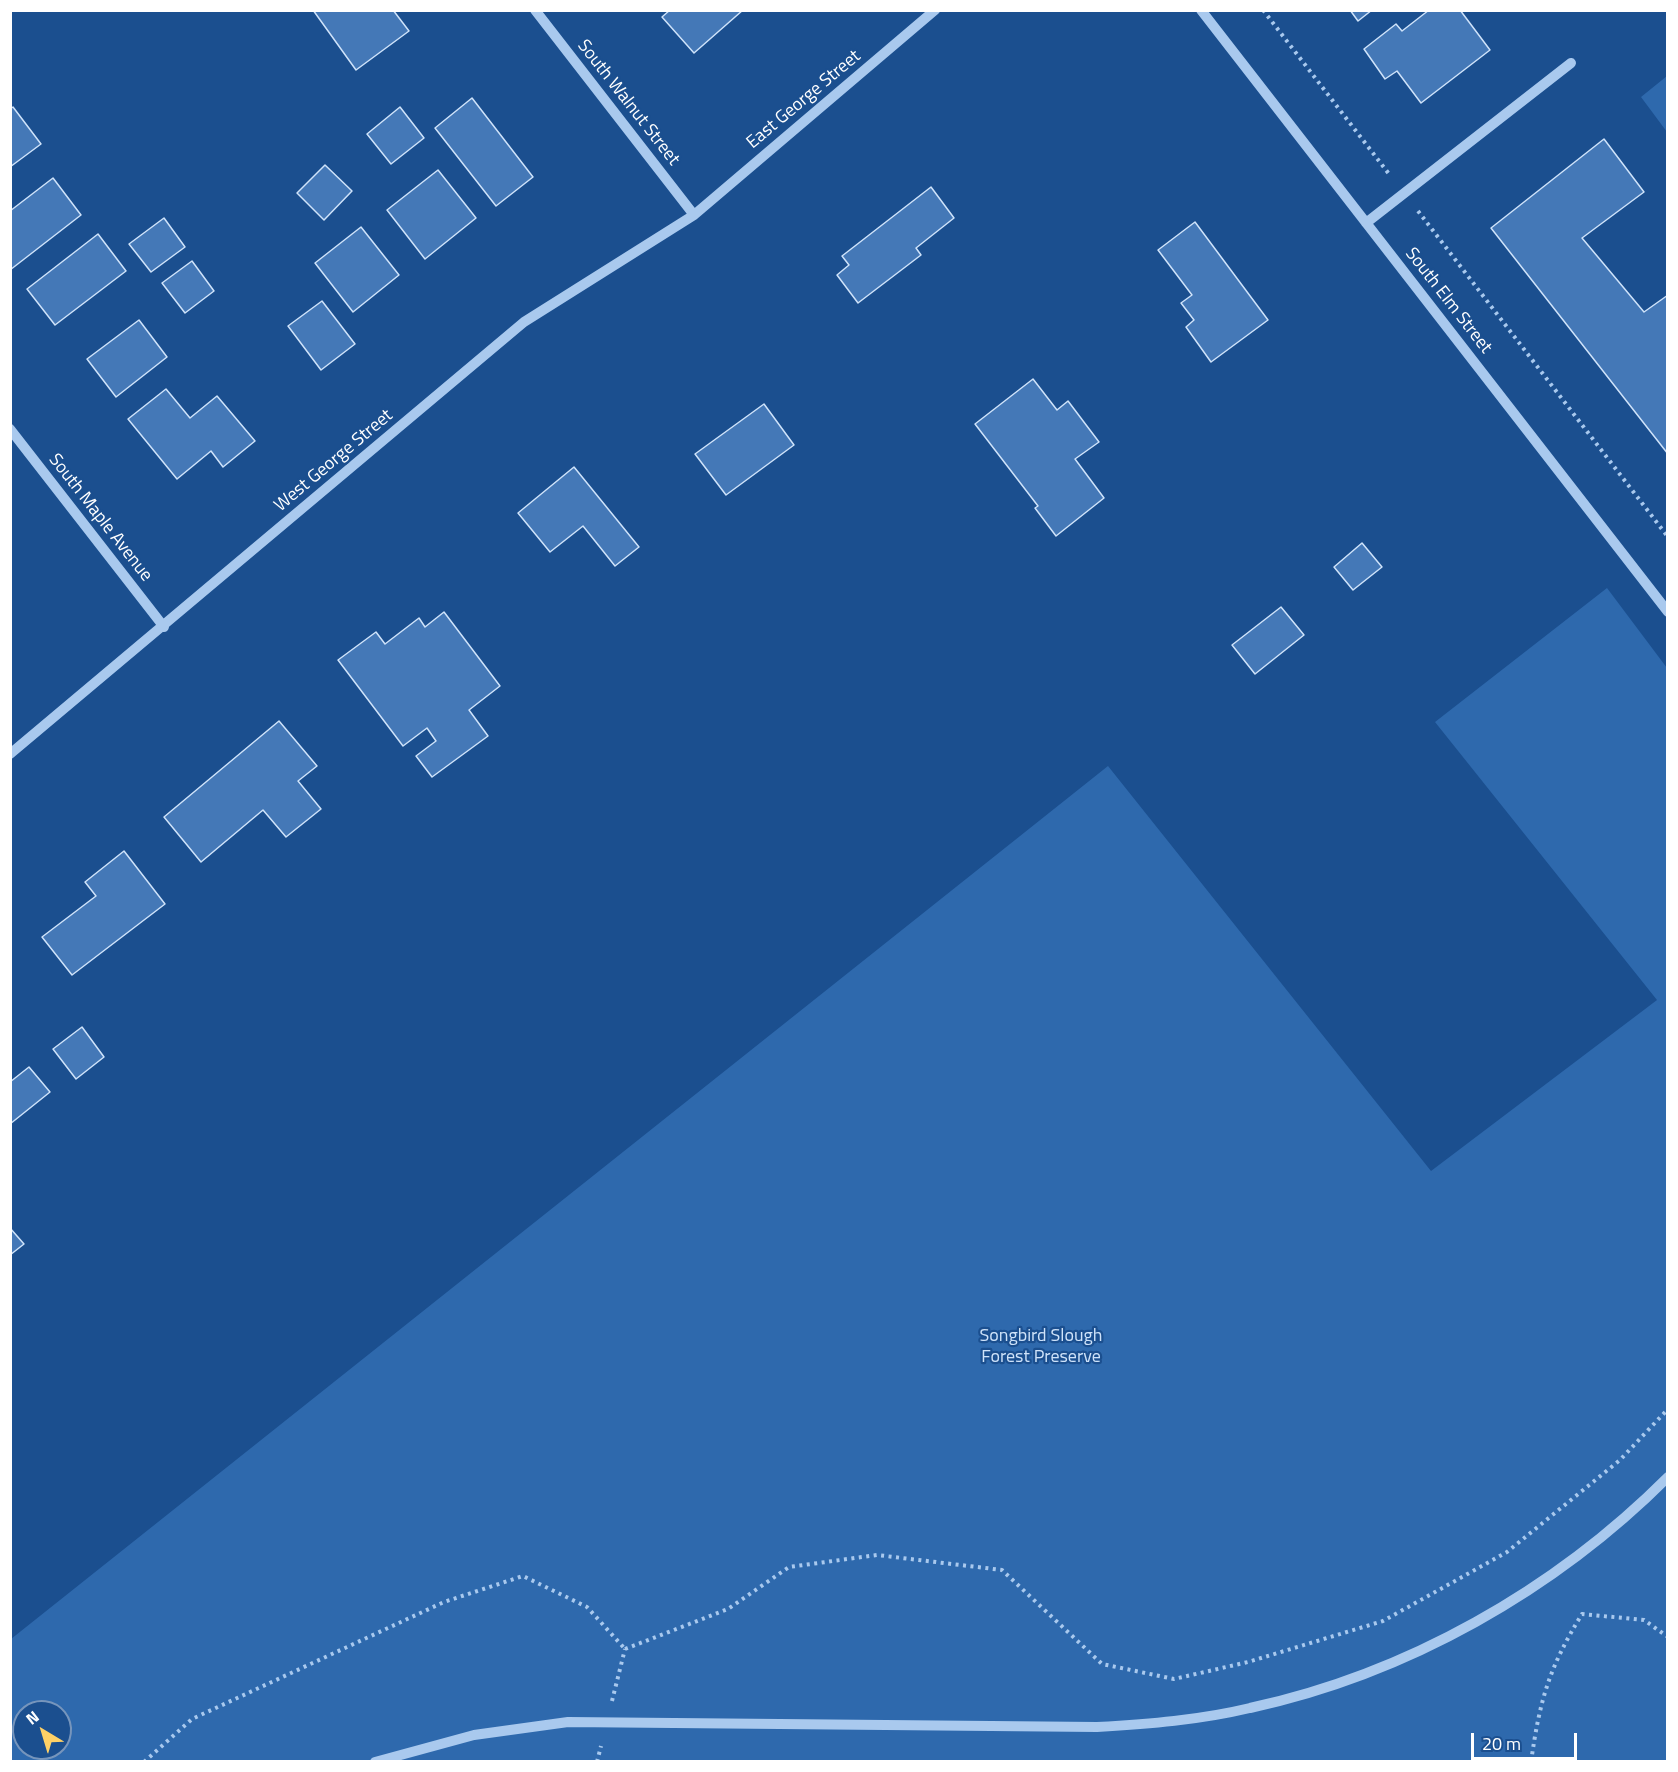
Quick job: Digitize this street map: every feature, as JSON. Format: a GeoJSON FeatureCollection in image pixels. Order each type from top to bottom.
{"type":"FeatureCollection","features":[{"type":"Feature","properties":{"kind":"street","name":"South Walnut Street"},"geometry":{"type":"LineString","coordinates":[[535,10],[694,215]]}},
{"type":"Feature","properties":{"kind":"street","name":"East George Street"},"geometry":{"type":"LineString","coordinates":[[694,215],[935,10]]}},
{"type":"Feature","properties":{"kind":"street","name":"South Elm Street"},"geometry":{"type":"LineString","coordinates":[[1201,10],[1668,612]]}},
{"type":"Feature","properties":{"kind":"street"},"geometry":{"type":"LineString","coordinates":[[1366,223],[1571,63]]}},
{"type":"Feature","properties":{"kind":"street","name":"West George Street"},"geometry":{"type":"LineString","coordinates":[[10,754],[164,627],[524,321],[694,215]]}},
{"type":"Feature","properties":{"kind":"street","name":"South Maple Avenue"},"geometry":{"type":"LineString","coordinates":[[10,429],[164,627]]}},
{"type":"Feature","properties":{"kind":"street"},"geometry":{"type":"LineString","coordinates":[[375,1761],[474,1735],[568,1722],[1097,1727],[1176,1722],[1252,1708],[1335,1684],[1420,1651],[1500,1608],[1573,1560],[1668,1477]]}},
{"type":"Feature","properties":{"kind":"path"},"geometry":{"type":"LineString","coordinates":[[1263,10],[1668,537]]}},
{"type":"Feature","properties":{"kind":"path"},"geometry":{"type":"LineString","coordinates":[[144,1761],[192,1719],[444,1602],[523,1576],[587,1607],[625,1649],[728,1609],[789,1567],[877,1555],[1002,1570],[1102,1664],[1174,1679],[1237,1664],[1383,1621],[1507,1552],[1620,1460],[1668,1409]]}},
{"type":"Feature","properties":{"kind":"path"},"geometry":{"type":"LineString","coordinates":[[1531,1761],[1539,1706],[1549,1677],[1582,1614],[1644,1620],[1668,1637]]}},
{"type":"Feature","properties":{"kind":"green space"},"geometry":{"type":"Polygon","coordinates":[[[1667,76],[1667,132],[1641,97],[1667,76]]]}},
{"type":"Feature","properties":{"kind":"green space","name":"Songbird Slough Forest Preserve"},"geometry":{"type":"Polygon","coordinates":[[[1607,588],[1667,668],[1667,1761],[11,1762],[11,1639],[1108,766],[1431,1171],[1657,1000],[1435,722],[1607,588]]]}},
{"type":"Feature","properties":{"kind":"building"},"geometry":{"type":"Polygon","coordinates":[[[313,10],[393,10],[409,31],[356,70],[313,10]]]}},
{"type":"Feature","properties":{"kind":"building"},"geometry":{"type":"Polygon","coordinates":[[[670,10],[743,10],[694,53],[662,17],[670,10]]]}},
{"type":"Feature","properties":{"kind":"building"},"geometry":{"type":"Polygon","coordinates":[[[1350,10],[1372,10],[1358,21],[1350,10]]]}},
{"type":"Feature","properties":{"kind":"building"},"geometry":{"type":"Polygon","coordinates":[[[1429,10],[1460,10],[1490,50],[1421,103],[1397,71],[1385,79],[1364,49],[1396,24],[1402,31],[1429,10]]]}},
{"type":"Feature","properties":{"kind":"building"},"geometry":{"type":"Polygon","coordinates":[[[472,98],[533,177],[496,206],[435,128],[472,98]]]}},
{"type":"Feature","properties":{"kind":"building"},"geometry":{"type":"Polygon","coordinates":[[[13,107],[41,144],[10,167],[10,109],[13,107]]]}},
{"type":"Feature","properties":{"kind":"building"},"geometry":{"type":"Polygon","coordinates":[[[400,107],[424,138],[391,164],[367,134],[400,107]]]}},
{"type":"Feature","properties":{"kind":"building"},"geometry":{"type":"Polygon","coordinates":[[[1604,139],[1644,192],[1582,238],[1644,312],[1668,295],[1668,454],[1491,228],[1604,139]]]}},
{"type":"Feature","properties":{"kind":"building"},"geometry":{"type":"Polygon","coordinates":[[[325,165],[352,191],[324,220],[297,193],[325,165]]]}},
{"type":"Feature","properties":{"kind":"building"},"geometry":{"type":"Polygon","coordinates":[[[438,170],[476,218],[425,259],[387,210],[438,170]]]}},
{"type":"Feature","properties":{"kind":"building"},"geometry":{"type":"Polygon","coordinates":[[[53,178],[81,215],[10,270],[10,211],[53,178]]]}},
{"type":"Feature","properties":{"kind":"building"},"geometry":{"type":"Polygon","coordinates":[[[931,187],[954,218],[916,248],[921,255],[858,303],[837,275],[849,265],[842,256],[931,187]]]}},
{"type":"Feature","properties":{"kind":"building"},"geometry":{"type":"Polygon","coordinates":[[[164,218],[185,247],[151,272],[129,244],[164,218]]]}},
{"type":"Feature","properties":{"kind":"building"},"geometry":{"type":"Polygon","coordinates":[[[1195,222],[1268,320],[1211,362],[1186,327],[1194,320],[1181,303],[1192,295],[1158,250],[1195,222]]]}},
{"type":"Feature","properties":{"kind":"building"},"geometry":{"type":"Polygon","coordinates":[[[361,227],[399,275],[353,312],[315,263],[361,227]]]}},
{"type":"Feature","properties":{"kind":"building"},"geometry":{"type":"Polygon","coordinates":[[[98,234],[126,271],[55,325],[27,289],[98,234]]]}},
{"type":"Feature","properties":{"kind":"building"},"geometry":{"type":"Polygon","coordinates":[[[192,261],[214,291],[185,313],[162,283],[192,261]]]}},
{"type":"Feature","properties":{"kind":"building"},"geometry":{"type":"Polygon","coordinates":[[[322,301],[355,344],[321,370],[288,326],[322,301]]]}},
{"type":"Feature","properties":{"kind":"building"},"geometry":{"type":"Polygon","coordinates":[[[139,320],[167,357],[116,397],[87,359],[139,320]]]}},
{"type":"Feature","properties":{"kind":"building"},"geometry":{"type":"Polygon","coordinates":[[[1033,379],[1057,410],[1068,401],[1099,442],[1075,459],[1104,498],[1056,536],[1035,508],[1038,506],[975,424],[1033,379]]]}},
{"type":"Feature","properties":{"kind":"building"},"geometry":{"type":"Polygon","coordinates":[[[166,389],[190,418],[217,396],[255,441],[223,467],[211,451],[177,479],[128,419],[166,389]]]}},
{"type":"Feature","properties":{"kind":"building"},"geometry":{"type":"Polygon","coordinates":[[[764,404],[794,445],[726,495],[695,454],[764,404]]]}},
{"type":"Feature","properties":{"kind":"building"},"geometry":{"type":"Polygon","coordinates":[[[574,467],[639,547],[615,566],[583,526],[550,552],[518,513],[574,467]]]}},
{"type":"Feature","properties":{"kind":"building"},"geometry":{"type":"Polygon","coordinates":[[[1362,543],[1382,567],[1353,590],[1334,567],[1362,543]]]}},
{"type":"Feature","properties":{"kind":"building"},"geometry":{"type":"Polygon","coordinates":[[[1281,607],[1304,635],[1255,674],[1232,645],[1281,607]]]}},
{"type":"Feature","properties":{"kind":"building"},"geometry":{"type":"Polygon","coordinates":[[[444,612],[500,686],[469,710],[488,736],[432,777],[416,756],[436,741],[427,728],[403,746],[338,660],[376,632],[385,644],[419,618],[425,627],[444,612]]]}},
{"type":"Feature","properties":{"kind":"building"},"geometry":{"type":"Polygon","coordinates":[[[279,721],[317,766],[298,781],[321,809],[286,837],[263,810],[201,862],[164,817],[279,721]]]}},
{"type":"Feature","properties":{"kind":"building"},"geometry":{"type":"Polygon","coordinates":[[[124,851],[165,904],[72,975],[42,937],[96,896],[85,882],[124,851]]]}},
{"type":"Feature","properties":{"kind":"building"},"geometry":{"type":"Polygon","coordinates":[[[82,1027],[104,1057],[76,1079],[53,1049],[82,1027]]]}},
{"type":"Feature","properties":{"kind":"building"},"geometry":{"type":"Polygon","coordinates":[[[29,1067],[50,1092],[10,1124],[10,1082],[29,1067]]]}},
{"type":"Feature","properties":{"kind":"building"},"geometry":{"type":"Polygon","coordinates":[[[10,1228],[24,1244],[10,1255],[10,1228]]]}}]}
